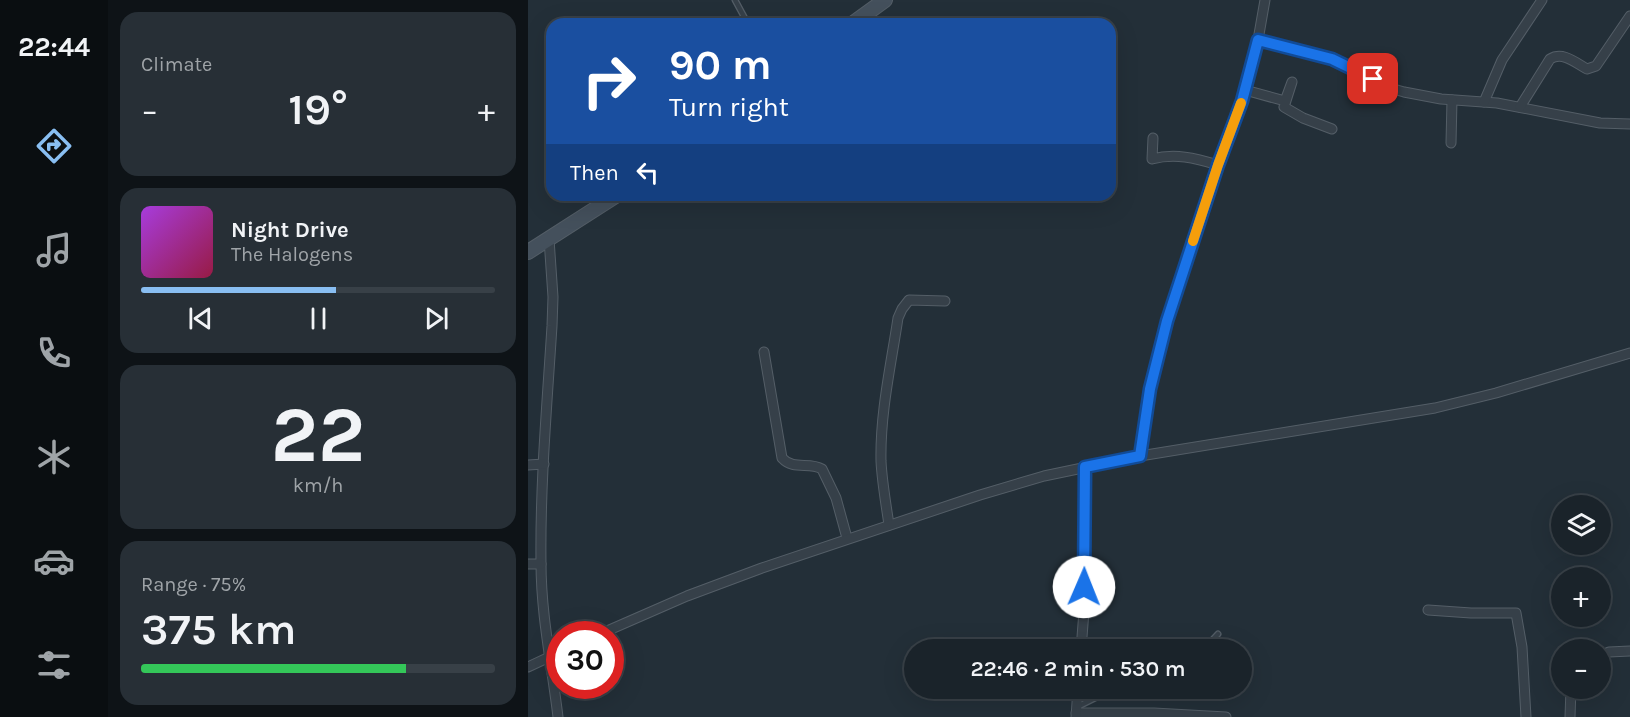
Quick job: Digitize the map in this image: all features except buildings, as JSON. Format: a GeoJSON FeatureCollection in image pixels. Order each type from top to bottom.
{"type":"FeatureCollection","features":[{"type":"Feature","properties":{"kind":"main road"},"geometry":{"type":"LineString","coordinates":[[860,18],[885,0]]}},
{"type":"Feature","properties":{"kind":"main road"},"geometry":{"type":"LineString","coordinates":[[528,252],[608,201]]}},
{"type":"Feature","properties":{"kind":"street"},"geometry":{"type":"LineString","coordinates":[[1140,456],[1150,389],[1167,321],[1245,90],[1258,40],[1265,0]]}},
{"type":"Feature","properties":{"kind":"street"},"geometry":{"type":"LineString","coordinates":[[1484,102],[1502,60],[1542,0]]}},
{"type":"Feature","properties":{"kind":"street"},"geometry":{"type":"LineString","coordinates":[[1520,108],[1550,59],[1555,56],[1564,56],[1591,69],[1596,66],[1630,16]]}},
{"type":"Feature","properties":{"kind":"street"},"geometry":{"type":"LineString","coordinates":[[1258,40],[1332,59],[1404,92],[1452,100],[1484,102],[1600,123],[1630,124]]}},
{"type":"Feature","properties":{"kind":"street"},"geometry":{"type":"LineString","coordinates":[[1245,90],[1285,101],[1292,82],[1284,107],[1332,129]]}},
{"type":"Feature","properties":{"kind":"street"},"geometry":{"type":"LineString","coordinates":[[1451,143],[1452,100]]}},
{"type":"Feature","properties":{"kind":"street"},"geometry":{"type":"LineString","coordinates":[[1153,138],[1152,159],[1182,156],[1218,165]]}},
{"type":"Feature","properties":{"kind":"street"},"geometry":{"type":"LineString","coordinates":[[546,636],[541,564],[553,297],[549,239]]}},
{"type":"Feature","properties":{"kind":"street"},"geometry":{"type":"LineString","coordinates":[[889,525],[881,462],[882,434],[886,388],[898,318],[909,300],[945,301]]}},
{"type":"Feature","properties":{"kind":"street"},"geometry":{"type":"LineString","coordinates":[[764,352],[782,458],[794,466],[815,466],[822,469],[836,498],[847,538]]}},
{"type":"Feature","properties":{"kind":"street"},"geometry":{"type":"LineString","coordinates":[[624,624],[687,596],[847,538],[1044,476],[1140,456],[1435,408],[1496,393],[1630,353]]}},
{"type":"Feature","properties":{"kind":"street"},"geometry":{"type":"LineString","coordinates":[[528,465],[544,464]]}},
{"type":"Feature","properties":{"kind":"street"},"geometry":{"type":"LineString","coordinates":[[1082,639],[1085,467]]}},
{"type":"Feature","properties":{"kind":"street"},"geometry":{"type":"LineString","coordinates":[[528,564],[541,564]]}},
{"type":"Feature","properties":{"kind":"street"},"geometry":{"type":"LineString","coordinates":[[1428,610],[1516,614],[1522,647],[1526,717]]}},
{"type":"Feature","properties":{"kind":"street"},"geometry":{"type":"LineString","coordinates":[[1611,652],[1630,651]]}},
{"type":"Feature","properties":{"kind":"street"},"geometry":{"type":"LineString","coordinates":[[528,667],[546,658]]}},
{"type":"Feature","properties":{"kind":"street"},"geometry":{"type":"LineString","coordinates":[[555,699],[558,717]]}},
{"type":"Feature","properties":{"kind":"street"},"geometry":{"type":"LineString","coordinates":[[1570,717],[1571,699]]}},
{"type":"Feature","properties":{"kind":"street"},"geometry":{"type":"LineString","coordinates":[[1076,712],[1226,717]]}},
{"type":"Feature","properties":{"kind":"lane"},"geometry":{"type":"LineString","coordinates":[[735,0],[745,18]]}},
{"type":"Feature","properties":{"kind":"lane"},"geometry":{"type":"LineString","coordinates":[[1213,639],[1218,634]]}},
{"type":"Feature","properties":{"kind":"lane"},"geometry":{"type":"LineString","coordinates":[[1076,712],[1097,699]]}},
{"type":"Feature","properties":{"kind":"slow traffic"},"geometry":{"type":"LineString","coordinates":[[1193,241],[1241,103]]}},
{"type":"Feature","properties":{"kind":"route"},"geometry":{"type":"LineString","coordinates":[[1084,587],[1085,467],[1140,456],[1150,389],[1167,321],[1218,165],[1242,101],[1258,40],[1332,59],[1373,79]]}}]}
